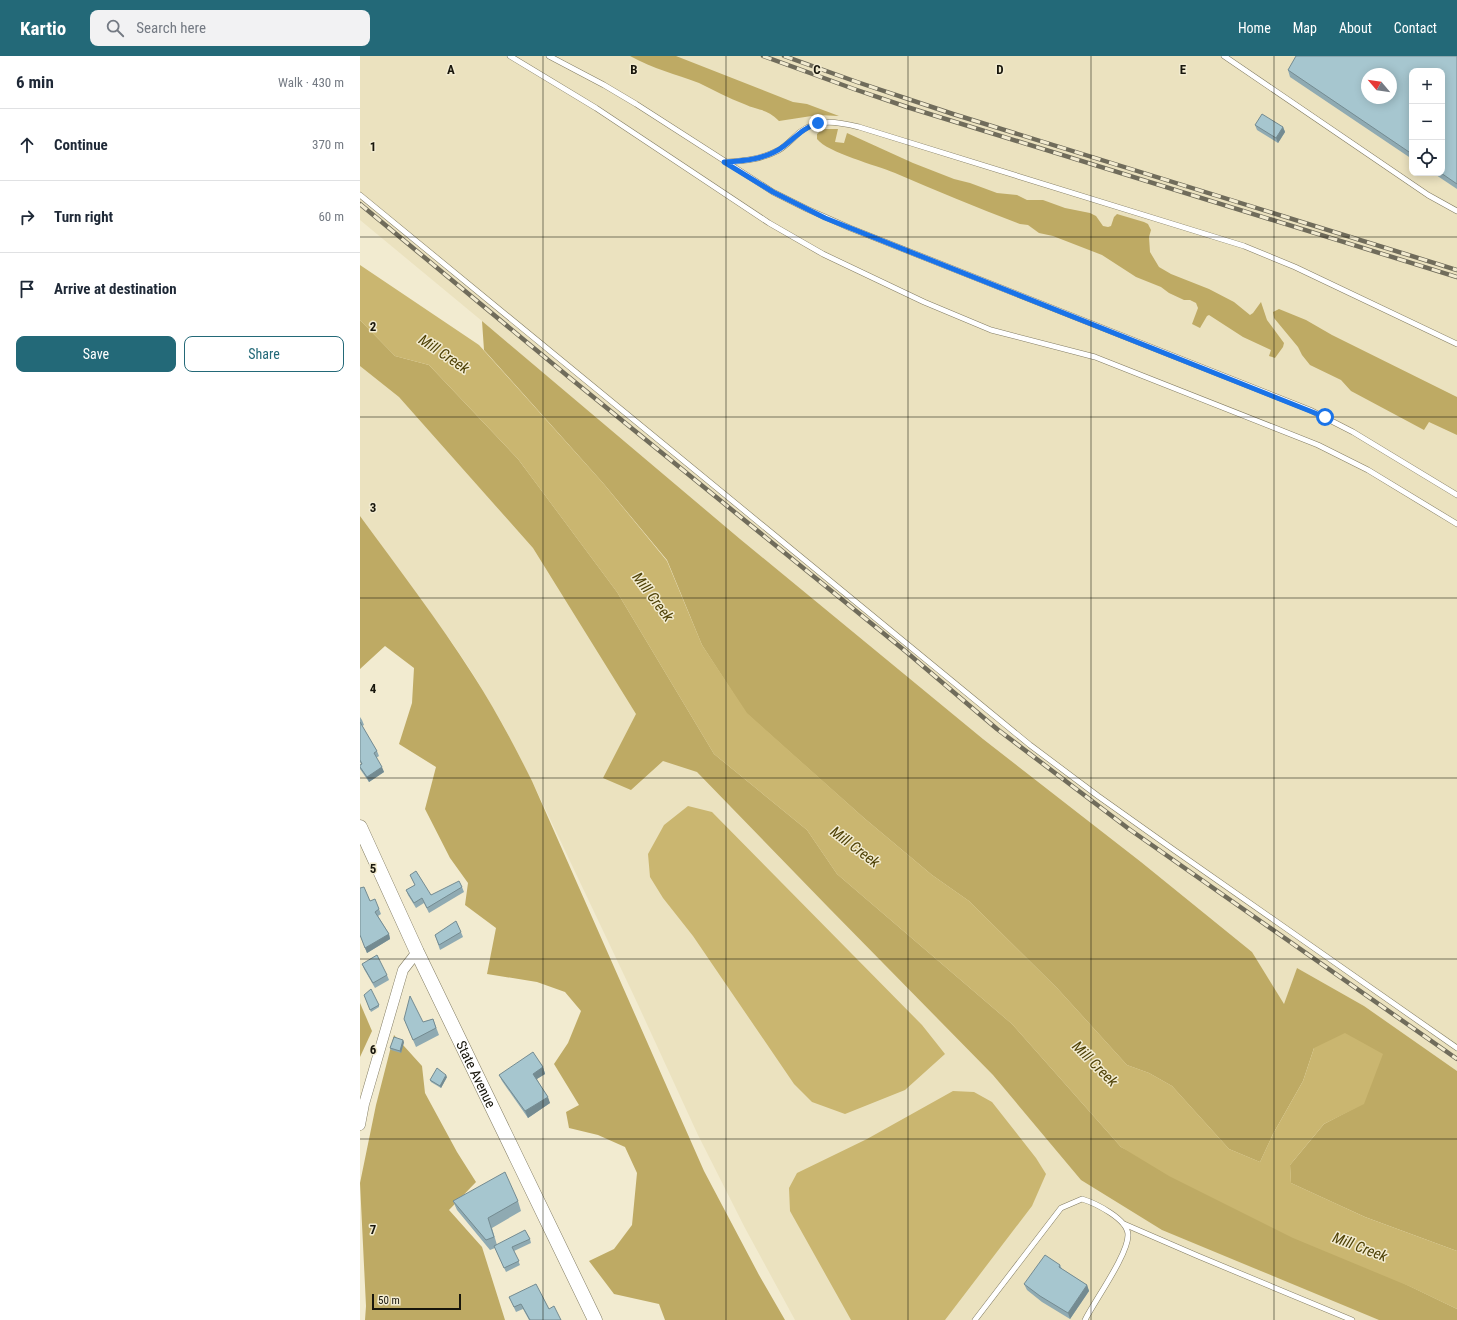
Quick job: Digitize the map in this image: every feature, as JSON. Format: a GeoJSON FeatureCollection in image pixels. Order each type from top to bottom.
{"type":"FeatureCollection","features":[{"type":"Feature","properties":{"kind":"main road","name":"State Avenue"},"geometry":{"type":"LineString","coordinates":[[360,827],[417,952],[595,1320]]}},
{"type":"Feature","properties":{"kind":"street"},"geometry":{"type":"LineString","coordinates":[[360,1125],[364,1104],[403,970],[417,952]]}},
{"type":"Feature","properties":{"kind":"lane"},"geometry":{"type":"LineString","coordinates":[[510,56],[596,108],[769,223],[823,254],[982,327],[1011,336],[1068,349],[1095,357],[1318,445],[1368,470],[1457,524]]}},
{"type":"Feature","properties":{"kind":"lane"},"geometry":{"type":"LineString","coordinates":[[548,56],[630,101],[773,192],[825,218],[1310,410],[1353,432],[1457,495]]}},
{"type":"Feature","properties":{"kind":"lane"},"geometry":{"type":"LineString","coordinates":[[1224,56],[1428,195],[1457,211]]}},
{"type":"Feature","properties":{"kind":"lane"},"geometry":{"type":"LineString","coordinates":[[724,162],[747,161],[765,156],[784,147],[803,129],[818,123],[832,122],[859,127],[1244,246],[1295,267],[1457,344]]}},
{"type":"Feature","properties":{"kind":"lane"},"geometry":{"type":"LineString","coordinates":[[360,195],[1030,745],[1174,850],[1457,1048]]}},
{"type":"Feature","properties":{"kind":"lane"},"geometry":{"type":"LineString","coordinates":[[975,1320],[1061,1208],[1082,1199],[1096,1204],[1124,1224],[1352,1320]]}},
{"type":"Feature","properties":{"kind":"lane"},"geometry":{"type":"LineString","coordinates":[[1085,1320],[1125,1251],[1128,1235],[1124,1224]]}},
{"type":"Feature","properties":{"kind":"shaded area"},"geometry":{"type":"Polygon","coordinates":[[[360,56],[1457,56],[1457,1071],[1364,1006],[1297,968],[1284,1005],[1252,952],[1141,862],[983,739],[740,539],[360,220],[360,56]]]}},
{"type":"Feature","properties":{"kind":"shaded area"},"geometry":{"type":"Polygon","coordinates":[[[630,56],[676,56],[793,102],[807,104],[839,116],[818,115],[779,121],[766,112],[738,102],[699,83],[656,68],[630,56]]]}},
{"type":"Feature","properties":{"kind":"shaded area"},"geometry":{"type":"Polygon","coordinates":[[[823,129],[838,129],[835,142],[844,143],[847,133],[913,163],[954,179],[997,193],[1017,195],[1027,200],[1043,200],[1065,208],[1090,213],[1096,216],[1103,226],[1111,226],[1114,217],[1117,214],[1144,222],[1148,224],[1151,230],[1149,237],[1150,252],[1159,267],[1171,274],[1209,289],[1234,302],[1250,315],[1261,302],[1267,320],[1284,343],[1283,347],[1275,358],[1269,356],[1271,350],[1243,337],[1209,315],[1200,328],[1192,324],[1198,308],[1196,303],[1190,300],[1184,300],[1169,293],[1161,287],[1136,277],[1102,255],[1053,236],[1039,233],[1028,225],[1020,224],[1004,218],[895,173],[831,149],[817,139],[817,134],[823,129]]]}},
{"type":"Feature","properties":{"kind":"shaded area"},"geometry":{"type":"Polygon","coordinates":[[[1279,309],[1306,320],[1332,335],[1457,397],[1457,435],[1429,422],[1424,430],[1351,391],[1341,380],[1310,365],[1298,347],[1274,318],[1273,312],[1279,309]]]}},
{"type":"Feature","properties":{"kind":"shaded area"},"geometry":{"type":"Polygon","coordinates":[[[360,320],[1457,1309],[1457,1320],[795,1320],[745,1228],[698,1135],[532,781],[503,725],[473,674],[453,644],[360,516],[360,320]]]}},
{"type":"Feature","properties":{"kind":"shaded area"},"geometry":{"type":"Polygon","coordinates":[[[360,320],[395,356],[429,365],[518,459],[617,592],[714,754],[807,830],[837,874],[1012,1024],[1121,1147],[1457,1309],[1457,1320],[1379,1320],[1162,1230],[1081,1180],[993,1075],[697,772],[663,761],[631,790],[603,778],[636,714],[533,548],[399,397],[360,366],[360,320]]]}},
{"type":"Feature","properties":{"kind":"shaded area"},"geometry":{"type":"Polygon","coordinates":[[[482,321],[740,539],[983,739],[1141,862],[1252,952],[1284,1004],[1297,968],[1364,1006],[1457,1071],[1457,1251],[1365,1217],[1291,1183],[1290,1165],[1324,1124],[1364,1103],[1314,1048],[1303,1081],[1273,1134],[1260,1162],[1229,1149],[1172,1086],[1149,1073],[1127,1065],[1057,988],[969,901],[932,875],[864,818],[746,713],[702,645],[667,560],[603,483],[484,350],[482,321]]]}},
{"type":"Feature","properties":{"kind":"shaded area"},"geometry":{"type":"Polygon","coordinates":[[[360,516],[446,634],[489,701],[511,741],[532,781],[704,1171],[759,1275],[785,1320],[665,1320],[659,1304],[614,1294],[589,1261],[614,1249],[632,1225],[637,1173],[625,1147],[598,1135],[569,1128],[566,1112],[579,1105],[554,1064],[568,1043],[581,1011],[565,992],[537,982],[487,974],[496,928],[465,905],[468,883],[450,858],[425,809],[436,767],[399,744],[412,703],[414,668],[385,646],[360,669],[360,516]]]}},
{"type":"Feature","properties":{"kind":"shaded area"},"geometry":{"type":"Polygon","coordinates":[[[360,1003],[372,1031],[360,1057],[360,1003]]]}},
{"type":"Feature","properties":{"kind":"shaded area"},"geometry":{"type":"Polygon","coordinates":[[[394,1035],[422,1066],[425,1093],[457,1152],[476,1182],[449,1210],[482,1247],[505,1320],[365,1320],[366,1306],[360,1183],[376,1105],[394,1035]]]}},
{"type":"Feature","properties":{"kind":"water","name":"Mill Creek"},"geometry":{"type":"Polygon","coordinates":[[[360,265],[479,345],[603,483],[667,561],[702,645],[747,713],[864,818],[932,875],[969,901],[1057,988],[1127,1065],[1149,1073],[1172,1086],[1229,1149],[1260,1162],[1273,1134],[1303,1081],[1314,1048],[1345,1033],[1383,1054],[1364,1104],[1324,1124],[1290,1165],[1291,1183],[1365,1217],[1457,1251],[1457,1309],[1411,1287],[1293,1238],[1169,1176],[1121,1147],[1012,1024],[837,874],[807,830],[714,754],[617,592],[518,459],[429,365],[395,356],[360,320],[360,265]]]}},
{"type":"Feature","properties":{"kind":"water"},"geometry":{"type":"Polygon","coordinates":[[[688,806],[712,812],[922,1025],[945,1054],[905,1090],[845,1114],[812,1102],[794,1084],[693,936],[663,898],[650,877],[648,854],[664,825],[688,806]]]}},
{"type":"Feature","properties":{"kind":"water"},"geometry":{"type":"Polygon","coordinates":[[[953,1091],[974,1092],[992,1102],[1036,1158],[1046,1174],[1032,1206],[945,1320],[851,1320],[790,1211],[789,1188],[797,1173],[867,1139],[953,1091]]]}},
{"type":"Feature","properties":{"kind":"building"},"geometry":{"type":"Polygon","coordinates":[[[1296,56],[1457,56],[1457,184],[1445,176],[1445,68],[1409,68],[1409,152],[1288,70],[1296,56]]]}},
{"type":"Feature","properties":{"kind":"building"},"geometry":{"type":"Polygon","coordinates":[[[1262,114],[1283,127],[1276,138],[1255,125],[1262,114]]]}},
{"type":"Feature","properties":{"kind":"building"},"geometry":{"type":"Polygon","coordinates":[[[360,722],[377,751],[374,753],[382,767],[367,777],[360,767],[362,764],[360,760],[360,722]]]}},
{"type":"Feature","properties":{"kind":"building"},"geometry":{"type":"Polygon","coordinates":[[[416,871],[431,895],[459,881],[462,887],[427,908],[422,898],[414,903],[406,890],[415,885],[410,875],[416,871]]]}},
{"type":"Feature","properties":{"kind":"building"},"geometry":{"type":"Polygon","coordinates":[[[364,887],[370,901],[375,899],[379,909],[375,912],[389,934],[365,948],[360,935],[360,888],[364,887]]]}},
{"type":"Feature","properties":{"kind":"building"},"geometry":{"type":"Polygon","coordinates":[[[456,921],[461,932],[439,945],[435,935],[456,921]]]}},
{"type":"Feature","properties":{"kind":"building"},"geometry":{"type":"Polygon","coordinates":[[[377,955],[387,975],[373,983],[362,964],[377,955]]]}},
{"type":"Feature","properties":{"kind":"building"},"geometry":{"type":"Polygon","coordinates":[[[371,989],[379,1005],[370,1010],[364,995],[371,989]]]}},
{"type":"Feature","properties":{"kind":"building"},"geometry":{"type":"Polygon","coordinates":[[[410,996],[423,1022],[433,1019],[436,1028],[413,1040],[404,1019],[410,996]]]}},
{"type":"Feature","properties":{"kind":"building"},"geometry":{"type":"Polygon","coordinates":[[[394,1037],[403,1040],[400,1051],[390,1048],[394,1037]]]}},
{"type":"Feature","properties":{"kind":"building"},"geometry":{"type":"Polygon","coordinates":[[[533,1052],[543,1067],[533,1074],[548,1097],[525,1111],[499,1075],[533,1052]]]}},
{"type":"Feature","properties":{"kind":"building"},"geometry":{"type":"Polygon","coordinates":[[[437,1068],[446,1075],[440,1086],[430,1080],[437,1068]]]}},
{"type":"Feature","properties":{"kind":"building"},"geometry":{"type":"Polygon","coordinates":[[[505,1172],[518,1201],[488,1218],[494,1237],[486,1240],[453,1201],[505,1172]]]}},
{"type":"Feature","properties":{"kind":"building"},"geometry":{"type":"Polygon","coordinates":[[[525,1230],[530,1239],[512,1247],[519,1261],[504,1268],[494,1246],[525,1230]]]}},
{"type":"Feature","properties":{"kind":"building"},"geometry":{"type":"Polygon","coordinates":[[[1045,1255],[1060,1265],[1059,1267],[1087,1285],[1068,1313],[1040,1296],[1024,1284],[1045,1255]]]}},
{"type":"Feature","properties":{"kind":"building"},"geometry":{"type":"Polygon","coordinates":[[[536,1284],[549,1309],[554,1306],[561,1320],[530,1320],[521,1304],[514,1307],[509,1297],[536,1284]]]}},
{"type":"Feature","properties":{"kind":"railway"},"geometry":{"type":"LineString","coordinates":[[763,56],[907,107],[1457,277]]}},
{"type":"Feature","properties":{"kind":"railway"},"geometry":{"type":"LineString","coordinates":[[784,56],[953,114],[1457,270]]}},
{"type":"Feature","properties":{"kind":"railway"},"geometry":{"type":"LineString","coordinates":[[360,204],[570,378],[904,650],[997,729],[1129,829],[1457,1059]]}},
{"type":"Feature","properties":{"kind":"route"},"geometry":{"type":"LineString","coordinates":[[818,123],[803,129],[784,147],[765,156],[747,161],[724,162],[773,192],[825,218],[1325,417]]}}]}
